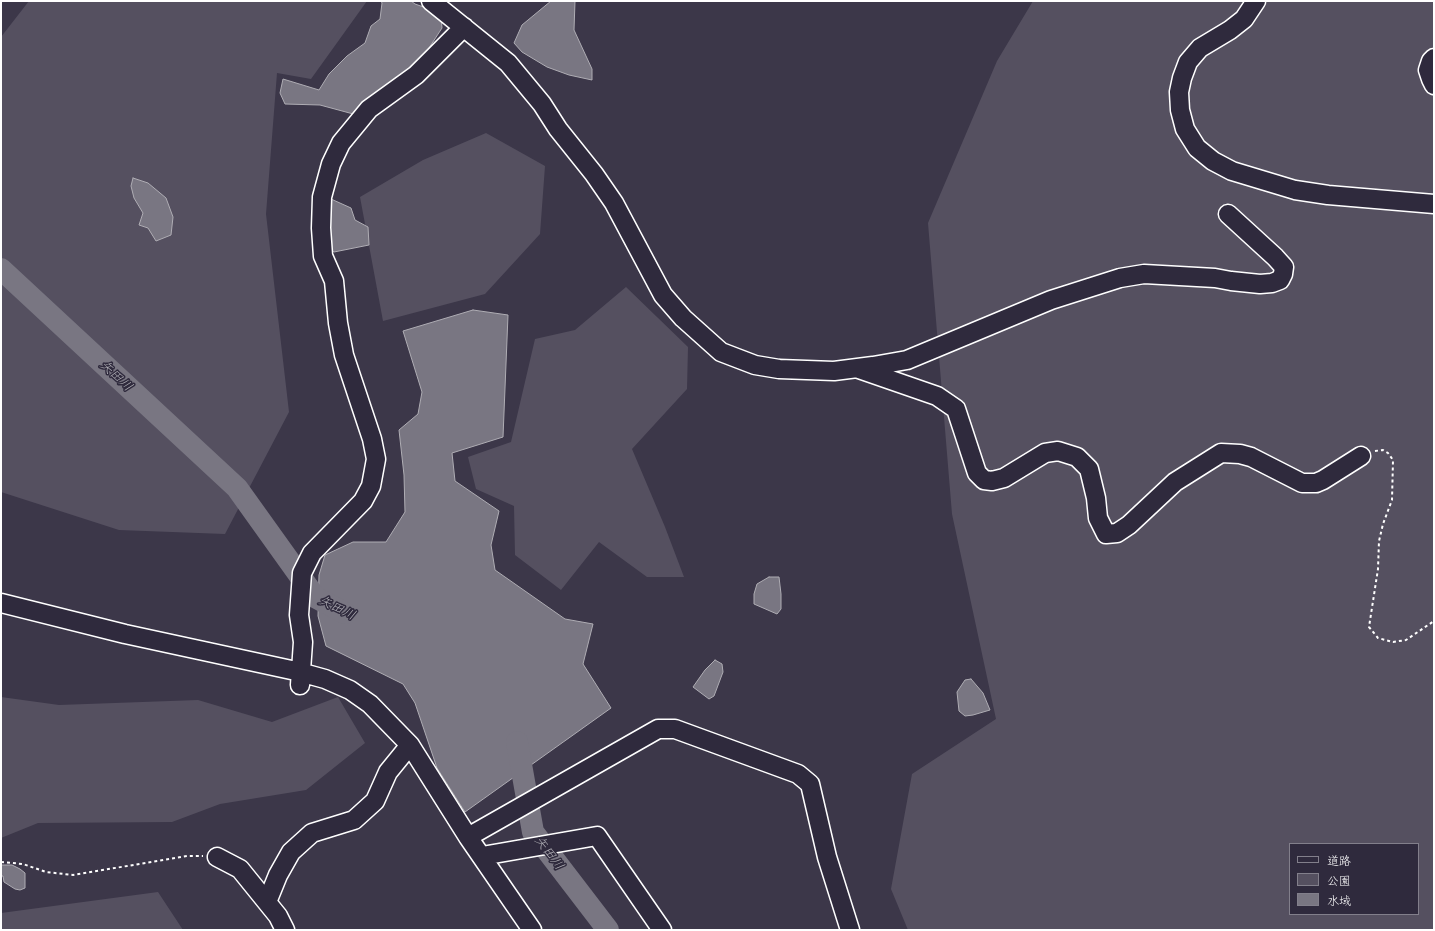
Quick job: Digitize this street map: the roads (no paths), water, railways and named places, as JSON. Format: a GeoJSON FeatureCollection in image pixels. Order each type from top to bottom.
{"type":"FeatureCollection","features":[{"type":"Feature","properties":{"kind":"street"},"geometry":{"type":"LineString","coordinates":[[431,1],[508,63],[542,104],[558,129],[594,174],[614,203],[663,295],[682,318],[721,352],[755,365],[779,369],[834,371],[906,360],[1051,300],[1120,278],[1144,274],[1215,278],[1260,284],[1272,283],[1280,280],[1284,274],[1284,268],[1275,257],[1228,214]]}},
{"type":"Feature","properties":{"kind":"street"},"geometry":{"type":"LineString","coordinates":[[1256,1],[1244,19],[1230,30],[1200,48],[1188,62],[1179,92],[1180,110],[1185,129],[1197,148],[1213,161],[1232,171],[1294,190],[1328,195],[1434,204]]}},
{"type":"Feature","properties":{"kind":"street"},"geometry":{"type":"LineString","coordinates":[[300,679],[303,642],[299,615],[302,573],[312,553],[363,501],[371,486],[376,459],[372,439],[344,355],[338,323],[334,281],[323,256],[321,228],[322,197],[331,164],[337,150],[369,109],[416,76],[464,27]]}},
{"type":"Feature","properties":{"kind":"street"},"geometry":{"type":"LineString","coordinates":[[1434,58],[1431,61],[1428,70],[1434,85]]}},
{"type":"Feature","properties":{"kind":"street"},"geometry":{"type":"LineString","coordinates":[[856,368],[937,396],[956,409],[977,473],[984,480],[992,481],[1004,478],[1045,453],[1058,451],[1076,457],[1088,469],[1096,498],[1098,518],[1106,534],[1117,533],[1129,525],[1175,482],[1220,453],[1240,454],[1251,457],[1302,483],[1323,480],[1361,456]]}},
{"type":"Feature","properties":{"kind":"street"},"geometry":{"type":"LineString","coordinates":[[1,603],[300,679],[325,679],[350,690],[370,704],[410,745],[468,837],[490,854],[532,930]]}},
{"type":"Feature","properties":{"kind":"street"},"geometry":{"type":"LineString","coordinates":[[468,837],[658,729],[674,729],[798,774],[810,784],[827,857],[850,930]]}},
{"type":"Feature","properties":{"kind":"street"},"geometry":{"type":"LineString","coordinates":[[267,902],[278,875],[292,852],[312,833],[354,820],[375,801],[388,772],[410,745]]}},
{"type":"Feature","properties":{"kind":"street"},"geometry":{"type":"LineString","coordinates":[[490,854],[597,836],[662,930]]}},
{"type":"Feature","properties":{"kind":"street"},"geometry":{"type":"LineString","coordinates":[[217,857],[240,869],[278,916],[284,930]]}},
{"type":"Feature","properties":{"kind":"water"},"geometry":{"type":"Polygon","coordinates":[[[381,1],[411,1],[441,15],[442,28],[421,63],[357,115],[320,105],[285,104],[280,93],[283,79],[319,90],[329,74],[347,56],[365,43],[371,26],[380,19],[381,1]]]}},
{"type":"Feature","properties":{"kind":"water"},"geometry":{"type":"Polygon","coordinates":[[[551,1],[575,1],[574,30],[592,69],[592,80],[569,75],[547,67],[522,52],[514,43],[522,25],[551,1]]]}},
{"type":"Feature","properties":{"kind":"water"},"geometry":{"type":"Polygon","coordinates":[[[133,178],[148,183],[166,198],[173,217],[171,235],[156,241],[148,228],[139,225],[143,213],[134,198],[131,186],[133,178]]]}},
{"type":"Feature","properties":{"kind":"water"},"geometry":{"type":"Polygon","coordinates":[[[331,199],[351,208],[355,220],[368,227],[369,245],[334,252],[331,250],[329,227],[331,199]]]}},
{"type":"Feature","properties":{"kind":"water"},"geometry":{"type":"Polygon","coordinates":[[[473,310],[508,315],[503,437],[452,453],[455,481],[499,511],[491,545],[495,570],[565,619],[593,624],[583,664],[611,708],[465,812],[437,768],[415,703],[403,684],[326,646],[318,616],[319,575],[325,555],[353,542],[386,542],[405,512],[404,475],[399,430],[418,414],[422,392],[403,331],[473,310]]]}},
{"type":"Feature","properties":{"kind":"water"},"geometry":{"type":"Polygon","coordinates":[[[769,577],[779,577],[781,609],[777,614],[754,604],[754,594],[757,584],[769,577]]]}},
{"type":"Feature","properties":{"kind":"water"},"geometry":{"type":"Polygon","coordinates":[[[715,660],[722,664],[723,672],[714,696],[709,699],[693,687],[705,670],[715,660]]]}},
{"type":"Feature","properties":{"kind":"water"},"geometry":{"type":"Polygon","coordinates":[[[971,679],[983,693],[990,710],[965,716],[959,711],[957,692],[965,680],[971,679]]]}},
{"type":"Feature","properties":{"kind":"water"},"geometry":{"type":"Polygon","coordinates":[[[1,865],[12,865],[25,873],[25,888],[20,890],[15,889],[4,882],[3,876],[1,876],[1,865]]]}},
{"type":"Feature","properties":{"kind":"waterway","name":"矢田川"},"geometry":{"type":"LineString","coordinates":[[1,269],[237,488],[315,597],[345,613]]}},
{"type":"Feature","properties":{"kind":"waterway","name":"矢田川"},"geometry":{"type":"LineString","coordinates":[[517,742],[533,832],[608,930]]}}]}
